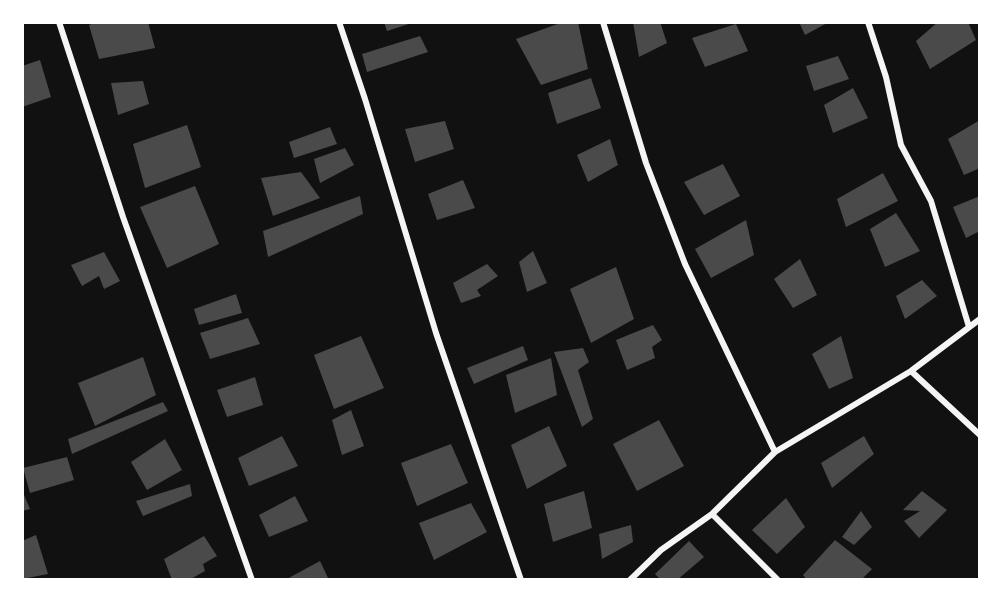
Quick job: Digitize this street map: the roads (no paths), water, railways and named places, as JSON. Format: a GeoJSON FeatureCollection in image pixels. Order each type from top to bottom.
{"type":"FeatureCollection","features":[{"type":"Feature","properties":{"kind":"street"},"geometry":{"type":"LineString","coordinates":[[59,22],[123,218],[252,579]]}},
{"type":"Feature","properties":{"kind":"street"},"geometry":{"type":"LineString","coordinates":[[339,22],[365,99],[436,333],[521,579]]}},
{"type":"Feature","properties":{"kind":"street"},"geometry":{"type":"LineString","coordinates":[[603,22],[646,163],[685,264],[775,452]]}},
{"type":"Feature","properties":{"kind":"street"},"geometry":{"type":"LineString","coordinates":[[868,22],[886,78],[901,145],[931,201],[969,327]]}},
{"type":"Feature","properties":{"kind":"street"},"geometry":{"type":"LineString","coordinates":[[630,579],[661,550],[712,514],[775,452],[911,371],[980,319]]}},
{"type":"Feature","properties":{"kind":"street"},"geometry":{"type":"LineString","coordinates":[[911,371],[980,435]]}},
{"type":"Feature","properties":{"kind":"street"},"geometry":{"type":"LineString","coordinates":[[712,514],[778,579]]}}]}
